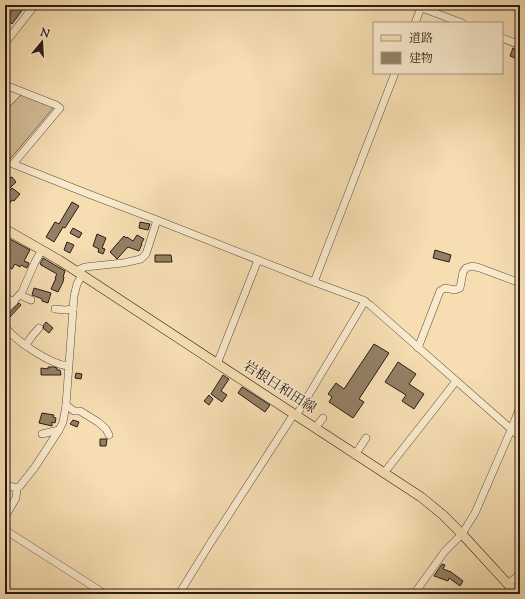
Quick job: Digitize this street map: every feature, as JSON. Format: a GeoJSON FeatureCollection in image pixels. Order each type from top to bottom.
{"type":"FeatureCollection","features":[{"type":"Feature","properties":{"kind":"main road","name":"岩根日和田線"},"geometry":{"type":"LineString","coordinates":[[5,229],[79,273],[421,497],[443,515],[462,534],[517,594]]}},
{"type":"Feature","properties":{"kind":"street"},"geometry":{"type":"LineString","coordinates":[[5,42],[35,5]]}},
{"type":"Feature","properties":{"kind":"street"},"geometry":{"type":"LineString","coordinates":[[414,22],[419,6],[459,22]]}},
{"type":"Feature","properties":{"kind":"street"},"geometry":{"type":"LineString","coordinates":[[503,38],[520,45]]}},
{"type":"Feature","properties":{"kind":"street"},"geometry":{"type":"LineString","coordinates":[[314,282],[395,74]]}},
{"type":"Feature","properties":{"kind":"street"},"geometry":{"type":"LineString","coordinates":[[5,84],[60,108],[13,164],[365,301],[520,438]]}},
{"type":"Feature","properties":{"kind":"street"},"geometry":{"type":"LineString","coordinates":[[5,517],[16,498],[17,488],[32,471],[63,422],[66,405],[74,296],[79,273],[85,267],[123,263],[141,259],[146,254],[157,220]]}},
{"type":"Feature","properties":{"kind":"street"},"geometry":{"type":"LineString","coordinates":[[5,311],[20,295],[42,250]]}},
{"type":"Feature","properties":{"kind":"street"},"geometry":{"type":"LineString","coordinates":[[217,364],[258,260]]}},
{"type":"Feature","properties":{"kind":"street"},"geometry":{"type":"LineString","coordinates":[[418,348],[440,291],[442,288],[455,290],[460,288],[463,272],[468,267],[472,266],[480,268],[520,283]]}},
{"type":"Feature","properties":{"kind":"street"},"geometry":{"type":"LineString","coordinates":[[20,295],[31,300]]}},
{"type":"Feature","properties":{"kind":"street"},"geometry":{"type":"LineString","coordinates":[[5,297],[14,302]]}},
{"type":"Feature","properties":{"kind":"street"},"geometry":{"type":"LineString","coordinates":[[179,594],[211,542],[295,415],[365,301]]}},
{"type":"Feature","properties":{"kind":"street"},"geometry":{"type":"LineString","coordinates":[[56,309],[73,309]]}},
{"type":"Feature","properties":{"kind":"street"},"geometry":{"type":"LineString","coordinates":[[5,327],[12,336],[38,354],[60,365],[68,366]]}},
{"type":"Feature","properties":{"kind":"street"},"geometry":{"type":"LineString","coordinates":[[26,345],[39,328]]}},
{"type":"Feature","properties":{"kind":"street"},"geometry":{"type":"LineString","coordinates":[[384,473],[456,380]]}},
{"type":"Feature","properties":{"kind":"street"},"geometry":{"type":"LineString","coordinates":[[66,405],[74,411],[80,411],[98,422],[106,429],[109,435]]}},
{"type":"Feature","properties":{"kind":"street"},"geometry":{"type":"LineString","coordinates":[[414,594],[445,551],[462,534],[475,513],[520,407]]}},
{"type":"Feature","properties":{"kind":"street"},"geometry":{"type":"LineString","coordinates":[[315,428],[324,418]]}},
{"type":"Feature","properties":{"kind":"street"},"geometry":{"type":"LineString","coordinates":[[42,434],[59,430]]}},
{"type":"Feature","properties":{"kind":"street"},"geometry":{"type":"LineString","coordinates":[[356,455],[366,438]]}},
{"type":"Feature","properties":{"kind":"street"},"geometry":{"type":"LineString","coordinates":[[5,485],[17,488]]}},
{"type":"Feature","properties":{"kind":"street"},"geometry":{"type":"LineString","coordinates":[[5,530],[105,594]]}},
{"type":"Feature","properties":{"kind":"street"},"geometry":{"type":"LineString","coordinates":[[508,584],[520,574]]}},
{"type":"Feature","properties":{"kind":"shaded area"},"geometry":{"type":"Polygon","coordinates":[[[22,94],[54,107],[5,165],[5,104],[9,107],[22,94]]]}},
{"type":"Feature","properties":{"kind":"building"},"geometry":{"type":"Polygon","coordinates":[[[15,5],[26,5],[12,24],[7,19],[15,5]]]}},
{"type":"Feature","properties":{"kind":"building"},"geometry":{"type":"Polygon","coordinates":[[[513,48],[520,51],[520,60],[510,56],[513,48]]]}},
{"type":"Feature","properties":{"kind":"building"},"geometry":{"type":"Polygon","coordinates":[[[5,175],[10,178],[12,177],[16,182],[10,188],[5,183],[5,175]]]}},
{"type":"Feature","properties":{"kind":"building"},"geometry":{"type":"Polygon","coordinates":[[[12,188],[20,194],[14,201],[12,200],[5,210],[5,197],[12,188]]]}},
{"type":"Feature","properties":{"kind":"building"},"geometry":{"type":"Polygon","coordinates":[[[72,202],[79,206],[54,242],[46,237],[55,222],[59,224],[72,202]]]}},
{"type":"Feature","properties":{"kind":"building"},"geometry":{"type":"Polygon","coordinates":[[[140,222],[150,224],[148,230],[139,228],[140,222]]]}},
{"type":"Feature","properties":{"kind":"building"},"geometry":{"type":"Polygon","coordinates":[[[73,228],[82,233],[79,238],[70,233],[73,228]]]}},
{"type":"Feature","properties":{"kind":"building"},"geometry":{"type":"Polygon","coordinates":[[[97,234],[106,238],[102,248],[105,249],[103,254],[98,252],[99,249],[93,246],[97,234]]]}},
{"type":"Feature","properties":{"kind":"building"},"geometry":{"type":"Polygon","coordinates":[[[137,235],[144,239],[139,251],[128,247],[117,259],[110,252],[124,236],[133,241],[137,235]]]}},
{"type":"Feature","properties":{"kind":"building"},"geometry":{"type":"Polygon","coordinates":[[[8,238],[30,250],[24,261],[29,263],[27,268],[21,265],[20,267],[15,264],[12,269],[5,265],[5,244],[8,238]]]}},
{"type":"Feature","properties":{"kind":"building"},"geometry":{"type":"Polygon","coordinates":[[[67,242],[74,245],[70,253],[64,250],[67,242]]]}},
{"type":"Feature","properties":{"kind":"building"},"geometry":{"type":"Polygon","coordinates":[[[435,250],[451,255],[449,262],[433,258],[435,250]]]}},
{"type":"Feature","properties":{"kind":"building"},"geometry":{"type":"Polygon","coordinates":[[[155,255],[171,255],[172,262],[155,262],[155,255]]]}},
{"type":"Feature","properties":{"kind":"building"},"geometry":{"type":"Polygon","coordinates":[[[43,258],[65,271],[63,282],[58,292],[51,289],[57,274],[40,264],[43,258]]]}},
{"type":"Feature","properties":{"kind":"building"},"geometry":{"type":"Polygon","coordinates":[[[34,288],[51,293],[48,303],[32,295],[34,288]]]}},
{"type":"Feature","properties":{"kind":"building"},"geometry":{"type":"Polygon","coordinates":[[[19,303],[21,305],[9,318],[7,316],[19,303]]]}},
{"type":"Feature","properties":{"kind":"building"},"geometry":{"type":"Polygon","coordinates":[[[46,322],[53,328],[49,333],[43,326],[46,322]]]}},
{"type":"Feature","properties":{"kind":"building"},"geometry":{"type":"Polygon","coordinates":[[[374,344],[389,353],[359,399],[364,402],[353,418],[329,402],[332,397],[328,394],[336,383],[344,389],[374,344]]]}},
{"type":"Feature","properties":{"kind":"building"},"geometry":{"type":"Polygon","coordinates":[[[398,362],[416,374],[409,384],[424,394],[414,409],[402,401],[406,395],[385,382],[398,362]]]}},
{"type":"Feature","properties":{"kind":"building"},"geometry":{"type":"Polygon","coordinates":[[[48,367],[57,368],[57,370],[60,370],[61,375],[41,375],[41,368],[48,369],[48,367]]]}},
{"type":"Feature","properties":{"kind":"building"},"geometry":{"type":"Polygon","coordinates":[[[76,373],[82,374],[81,379],[75,378],[76,373]]]}},
{"type":"Feature","properties":{"kind":"building"},"geometry":{"type":"Polygon","coordinates":[[[223,375],[229,379],[221,391],[227,395],[222,402],[211,394],[223,375]]]}},
{"type":"Feature","properties":{"kind":"building"},"geometry":{"type":"Polygon","coordinates":[[[242,387],[270,405],[265,412],[238,393],[242,387]]]}},
{"type":"Feature","properties":{"kind":"building"},"geometry":{"type":"Polygon","coordinates":[[[209,395],[213,399],[209,405],[204,401],[209,395]]]}},
{"type":"Feature","properties":{"kind":"building"},"geometry":{"type":"Polygon","coordinates":[[[42,413],[54,415],[53,417],[56,418],[55,423],[52,422],[52,426],[39,423],[42,413]]]}},
{"type":"Feature","properties":{"kind":"building"},"geometry":{"type":"Polygon","coordinates":[[[73,420],[79,422],[77,427],[70,424],[73,420]]]}},
{"type":"Feature","properties":{"kind":"building"},"geometry":{"type":"Polygon","coordinates":[[[100,439],[107,439],[106,446],[100,446],[100,439]]]}},
{"type":"Feature","properties":{"kind":"building"},"geometry":{"type":"Polygon","coordinates":[[[442,564],[445,565],[443,569],[451,572],[463,581],[460,586],[449,578],[448,581],[434,576],[442,564]]]}}]}
